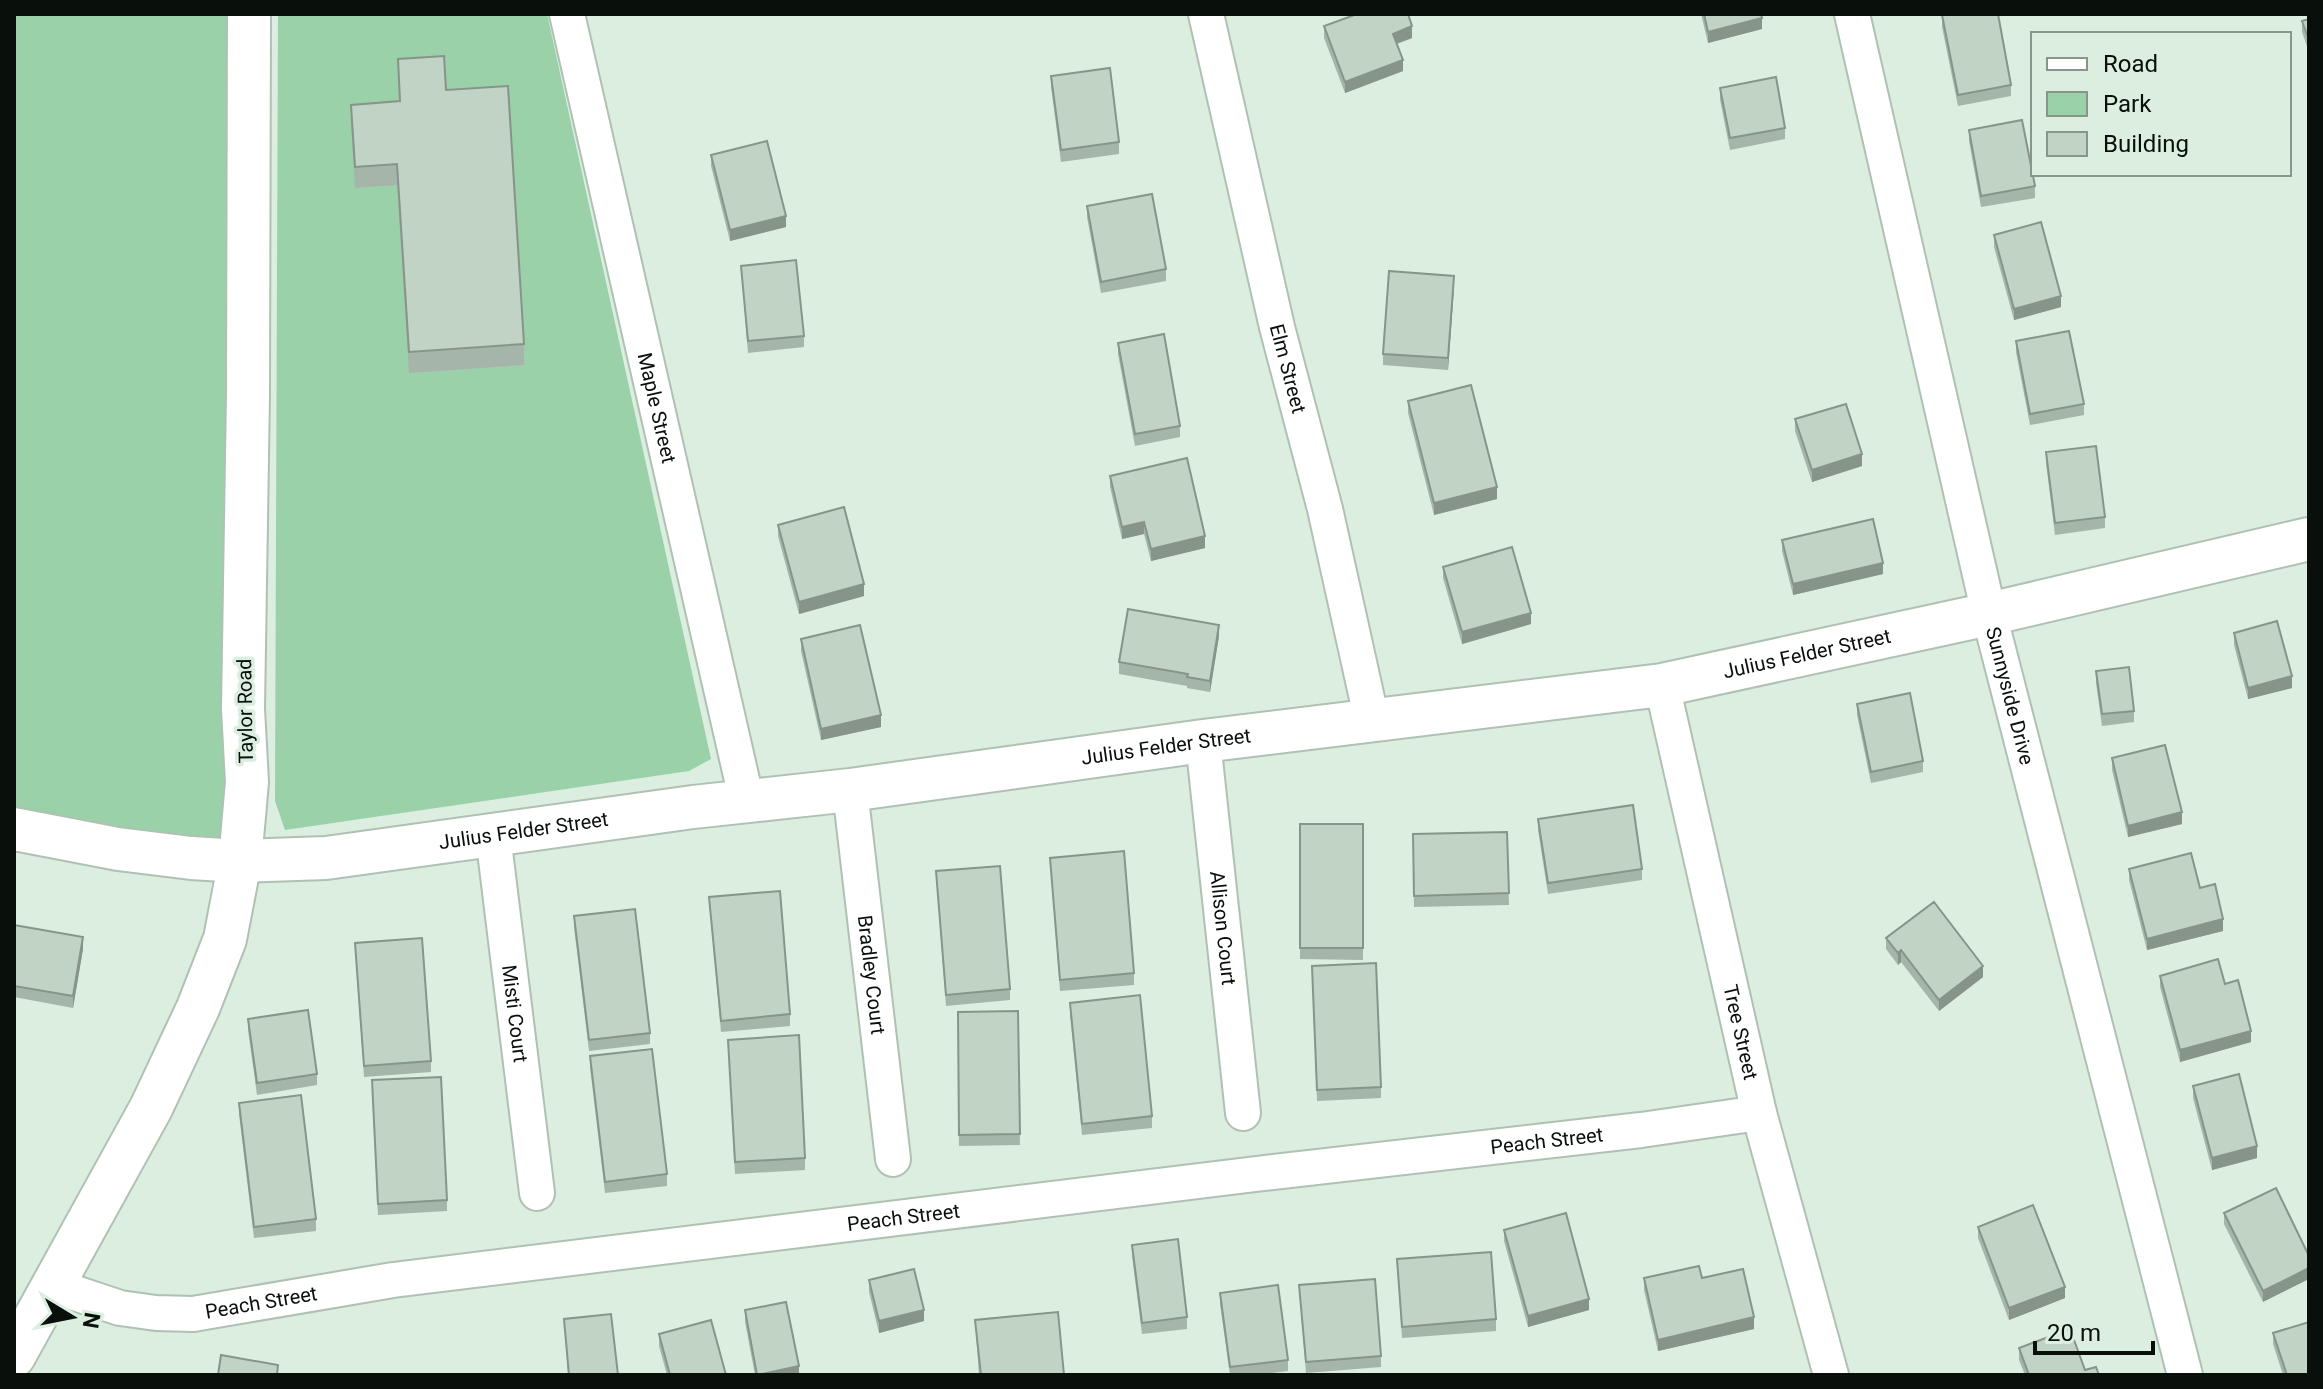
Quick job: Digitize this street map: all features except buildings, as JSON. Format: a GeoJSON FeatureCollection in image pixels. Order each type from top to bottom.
{"type":"FeatureCollection","features":[{"type":"Feature","properties":{"kind":"street","name":"Taylor Road"},"geometry":{"type":"LineString","coordinates":[[14,1356],[151,1108],[198,1008],[225,939],[240,861],[247,782],[243,709],[249,14]]}},
{"type":"Feature","properties":{"kind":"street","name":"Maple Street"},"geometry":{"type":"LineString","coordinates":[[567,14],[747,802]]}},
{"type":"Feature","properties":{"kind":"street","name":"Elm Street"},"geometry":{"type":"LineString","coordinates":[[1206,14],[1277,327],[1325,509],[1372,721]]}},
{"type":"Feature","properties":{"kind":"street","name":"Sunnyside Drive"},"geometry":{"type":"LineString","coordinates":[[1852,14],[1989,614],[2185,1375]]}},
{"type":"Feature","properties":{"kind":"street","name":"Julius Felder Street"},"geometry":{"type":"LineString","coordinates":[[14,829],[118,849],[191,858],[240,861],[326,858],[693,807],[850,790],[1203,741],[1662,685],[1989,614],[2309,539]]}},
{"type":"Feature","properties":{"kind":"street","name":"Tree Street"},"geometry":{"type":"LineString","coordinates":[[1662,685],[1759,1113],[1831,1375]]}},
{"type":"Feature","properties":{"kind":"street","name":"Allison Court"},"geometry":{"type":"LineString","coordinates":[[1203,741],[1243,1113]]}},
{"type":"Feature","properties":{"kind":"street","name":"Bradley Court"},"geometry":{"type":"LineString","coordinates":[[850,790],[893,1159]]}},
{"type":"Feature","properties":{"kind":"street","name":"Misti Court"},"geometry":{"type":"LineString","coordinates":[[493,835],[537,1193]]}},
{"type":"Feature","properties":{"kind":"street","name":"Peach Street"},"geometry":{"type":"LineString","coordinates":[[54,1286],[120,1308],[193,1314],[393,1280],[1641,1130],[1759,1113]]}},
{"type":"Feature","properties":{"kind":"green space"},"geometry":{"type":"Polygon","coordinates":[[[14,14],[249,14],[240,861],[14,829],[14,14]]]}},
{"type":"Feature","properties":{"kind":"green space"},"geometry":{"type":"Polygon","coordinates":[[[278,14],[547,14],[711,759],[689,771],[285,830],[275,801],[278,14]]]}}]}
